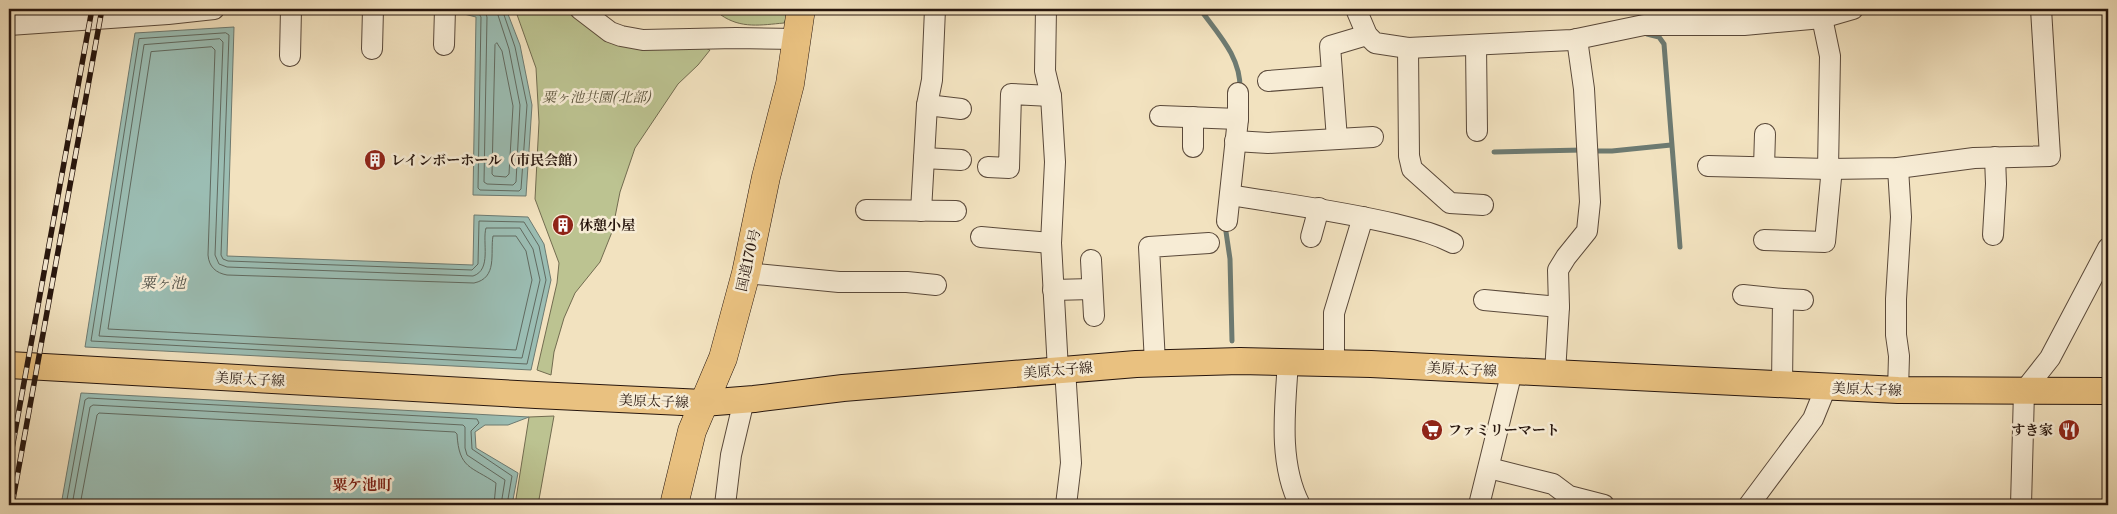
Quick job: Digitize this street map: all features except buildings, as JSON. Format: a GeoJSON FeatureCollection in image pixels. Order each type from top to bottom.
{"type":"FeatureCollection","features":[{"type":"Feature","properties":{"kind":"highway","name":"国道170号"},"geometry":{"type":"LineString","coordinates":[[674,505],[692,431],[723,358],[746,273],[766,177],[790,84],[802,9]]}},
{"type":"Feature","properties":{"kind":"main road","name":"美原太子線"},"geometry":{"type":"LineString","coordinates":[[9,365],[703,403],[843,388],[1155,363],[1334,363],[1826,388],[2024,392],[2108,391]]}},
{"type":"Feature","properties":{"kind":"street"},"geometry":{"type":"LineString","coordinates":[[9,25],[159,15],[214,9]]}},
{"type":"Feature","properties":{"kind":"street"},"geometry":{"type":"LineString","coordinates":[[290,9],[290,56]]}},
{"type":"Feature","properties":{"kind":"street"},"geometry":{"type":"LineString","coordinates":[[372,49],[373,9]]}},
{"type":"Feature","properties":{"kind":"street"},"geometry":{"type":"LineString","coordinates":[[444,9],[444,45]]}},
{"type":"Feature","properties":{"kind":"street"},"geometry":{"type":"LineString","coordinates":[[580,9],[610,32],[643,40],[796,39]]}},
{"type":"Feature","properties":{"kind":"street"},"geometry":{"type":"LineString","coordinates":[[921,211],[926,105],[932,80],[935,9]]}},
{"type":"Feature","properties":{"kind":"street"},"geometry":{"type":"LineString","coordinates":[[1046,9],[1045,72],[1051,96],[1055,162],[1051,243],[1053,290],[1071,463],[1066,505]]}},
{"type":"Feature","properties":{"kind":"street"},"geometry":{"type":"LineString","coordinates":[[1356,9],[1367,35],[1375,42],[1408,48],[1577,39],[1644,25],[1744,25],[1853,9]]}},
{"type":"Feature","properties":{"kind":"street"},"geometry":{"type":"LineString","coordinates":[[1708,166],[1828,169],[1898,168],[1995,157],[2050,156],[2042,9]]}},
{"type":"Feature","properties":{"kind":"street"},"geometry":{"type":"LineString","coordinates":[[1764,240],[1825,242],[1831,178],[1828,169],[1830,56],[1820,13]]}},
{"type":"Feature","properties":{"kind":"street"},"geometry":{"type":"LineString","coordinates":[[1338,139],[1330,46],[1367,35]]}},
{"type":"Feature","properties":{"kind":"street"},"geometry":{"type":"LineString","coordinates":[[1555,373],[1559,307],[1558,270],[1587,231],[1590,202],[1584,89],[1577,39]]}},
{"type":"Feature","properties":{"kind":"street"},"geometry":{"type":"LineString","coordinates":[[1476,45],[1477,131]]}},
{"type":"Feature","properties":{"kind":"street"},"geometry":{"type":"LineString","coordinates":[[1408,48],[1409,156],[1412,169],[1450,203],[1483,205]]}},
{"type":"Feature","properties":{"kind":"street"},"geometry":{"type":"LineString","coordinates":[[1268,81],[1332,76]]}},
{"type":"Feature","properties":{"kind":"street"},"geometry":{"type":"LineString","coordinates":[[1226,221],[1238,119],[1238,93]]}},
{"type":"Feature","properties":{"kind":"street"},"geometry":{"type":"LineString","coordinates":[[988,167],[1009,168],[1011,94],[1051,96]]}},
{"type":"Feature","properties":{"kind":"street"},"geometry":{"type":"LineString","coordinates":[[926,105],[961,109]]}},
{"type":"Feature","properties":{"kind":"street"},"geometry":{"type":"LineString","coordinates":[[1160,116],[1238,119]]}},
{"type":"Feature","properties":{"kind":"street"},"geometry":{"type":"LineString","coordinates":[[1192,147],[1193,117]]}},
{"type":"Feature","properties":{"kind":"street"},"geometry":{"type":"LineString","coordinates":[[1764,167],[1765,134]]}},
{"type":"Feature","properties":{"kind":"street"},"geometry":{"type":"LineString","coordinates":[[1235,141],[1268,143],[1373,137]]}},
{"type":"Feature","properties":{"kind":"street"},"geometry":{"type":"LineString","coordinates":[[1993,235],[1996,184],[1995,157]]}},
{"type":"Feature","properties":{"kind":"street"},"geometry":{"type":"LineString","coordinates":[[924,158],[961,160]]}},
{"type":"Feature","properties":{"kind":"street"},"geometry":{"type":"LineString","coordinates":[[1898,168],[1901,217],[1896,299],[1896,335],[1899,356],[1898,390]]}},
{"type":"Feature","properties":{"kind":"street"},"geometry":{"type":"LineString","coordinates":[[1230,195],[1288,205],[1320,208],[1363,217],[1439,236],[1452,243]]}},
{"type":"Feature","properties":{"kind":"street"},"geometry":{"type":"LineString","coordinates":[[1311,237],[1320,208]]}},
{"type":"Feature","properties":{"kind":"street"},"geometry":{"type":"LineString","coordinates":[[866,210],[956,210]]}},
{"type":"Feature","properties":{"kind":"street"},"geometry":{"type":"LineString","coordinates":[[1334,363],[1334,314],[1363,217]]}},
{"type":"Feature","properties":{"kind":"street"},"geometry":{"type":"LineString","coordinates":[[981,237],[1051,243]]}},
{"type":"Feature","properties":{"kind":"street"},"geometry":{"type":"LineString","coordinates":[[1155,363],[1149,247],[1209,243]]}},
{"type":"Feature","properties":{"kind":"street"},"geometry":{"type":"LineString","coordinates":[[2021,505],[2024,392],[2050,358],[2106,256]]}},
{"type":"Feature","properties":{"kind":"street"},"geometry":{"type":"LineString","coordinates":[[1091,260],[1094,316]]}},
{"type":"Feature","properties":{"kind":"street"},"geometry":{"type":"LineString","coordinates":[[746,273],[839,282],[908,282],[936,285]]}},
{"type":"Feature","properties":{"kind":"street"},"geometry":{"type":"LineString","coordinates":[[1053,290],[1092,289]]}},
{"type":"Feature","properties":{"kind":"street"},"geometry":{"type":"LineString","coordinates":[[1743,295],[1793,300],[1782,385]]}},
{"type":"Feature","properties":{"kind":"street"},"geometry":{"type":"LineString","coordinates":[[1484,300],[1559,307]]}},
{"type":"Feature","properties":{"kind":"street"},"geometry":{"type":"LineString","coordinates":[[1288,362],[1284,408],[1285,452],[1294,493],[1300,505]]}},
{"type":"Feature","properties":{"kind":"street"},"geometry":{"type":"LineString","coordinates":[[1479,505],[1512,371]]}},
{"type":"Feature","properties":{"kind":"street"},"geometry":{"type":"LineString","coordinates":[[1749,505],[1813,419],[1826,388]]}},
{"type":"Feature","properties":{"kind":"street"},"geometry":{"type":"LineString","coordinates":[[725,505],[731,455],[744,400]]}},
{"type":"Feature","properties":{"kind":"street"},"geometry":{"type":"LineString","coordinates":[[1488,468],[1553,484],[1569,496],[1604,505]]}},
{"type":"Feature","properties":{"kind":"green space","name":"粟ヶ池共園(北部)"},"geometry":{"type":"Polygon","coordinates":[[[515,9],[567,9],[588,23],[698,45],[710,50],[698,65],[678,84],[635,148],[620,192],[612,232],[600,262],[575,293],[564,318],[554,352],[551,375],[537,370],[557,283],[559,263],[535,199],[539,122],[536,68],[515,9]]]}},
{"type":"Feature","properties":{"kind":"green space"},"geometry":{"type":"Polygon","coordinates":[[[725,9],[791,9],[784,23],[751,25],[736,22],[721,15],[725,9]]]}},
{"type":"Feature","properties":{"kind":"green space"},"geometry":{"type":"Polygon","coordinates":[[[554,416],[538,505],[515,505],[529,417],[554,416]]]}},
{"type":"Feature","properties":{"kind":"water"},"geometry":{"type":"Polygon","coordinates":[[[453,9],[506,9],[520,45],[532,105],[526,196],[473,195],[476,17],[452,11],[453,9]]]}},
{"type":"Feature","properties":{"kind":"water","name":"粟ヶ池"},"geometry":{"type":"Polygon","coordinates":[[[234,27],[227,256],[473,265],[474,215],[528,217],[544,244],[551,280],[531,370],[85,347],[135,33],[234,27]]]}},
{"type":"Feature","properties":{"kind":"water"},"geometry":{"type":"Polygon","coordinates":[[[81,393],[529,417],[508,425],[485,425],[475,432],[476,448],[518,473],[512,505],[61,505],[81,393]]]}},
{"type":"Feature","properties":{"kind":"waterway"},"geometry":{"type":"LineString","coordinates":[[1200,9],[1233,56],[1237,67],[1240,89]]}},
{"type":"Feature","properties":{"kind":"waterway"},"geometry":{"type":"LineString","coordinates":[[1647,34],[1659,37],[1664,44],[1680,247]]}},
{"type":"Feature","properties":{"kind":"waterway"},"geometry":{"type":"LineString","coordinates":[[1591,151],[1612,151],[1671,145]]}},
{"type":"Feature","properties":{"kind":"waterway"},"geometry":{"type":"LineString","coordinates":[[1494,152],[1583,150]]}},
{"type":"Feature","properties":{"kind":"waterway"},"geometry":{"type":"LineString","coordinates":[[1225,225],[1230,259],[1232,341]]}},
{"type":"Feature","properties":{"kind":"railway"},"geometry":{"type":"LineString","coordinates":[[9,465],[92,9]]}},
{"type":"Feature","properties":{"kind":"railway"},"geometry":{"type":"LineString","coordinates":[[12,505],[102,9]]}},
{"type":"Feature","properties":{"kind":"place","name":"レインボーホール（市民会館）"},"geometry":{"type":"Point","coordinates":[375,160]}},
{"type":"Feature","properties":{"kind":"place","name":"休憩小屋"},"geometry":{"type":"Point","coordinates":[563,225]}},
{"type":"Feature","properties":{"kind":"place","name":"ファミリーマート"},"geometry":{"type":"Point","coordinates":[1432,430]}},
{"type":"Feature","properties":{"kind":"place","name":"すき家"},"geometry":{"type":"Point","coordinates":[2069,430]}},
{"type":"Feature","properties":{"kind":"district","name":"粟ケ池町"},"geometry":{"type":"Point","coordinates":[362,484]}}]}
